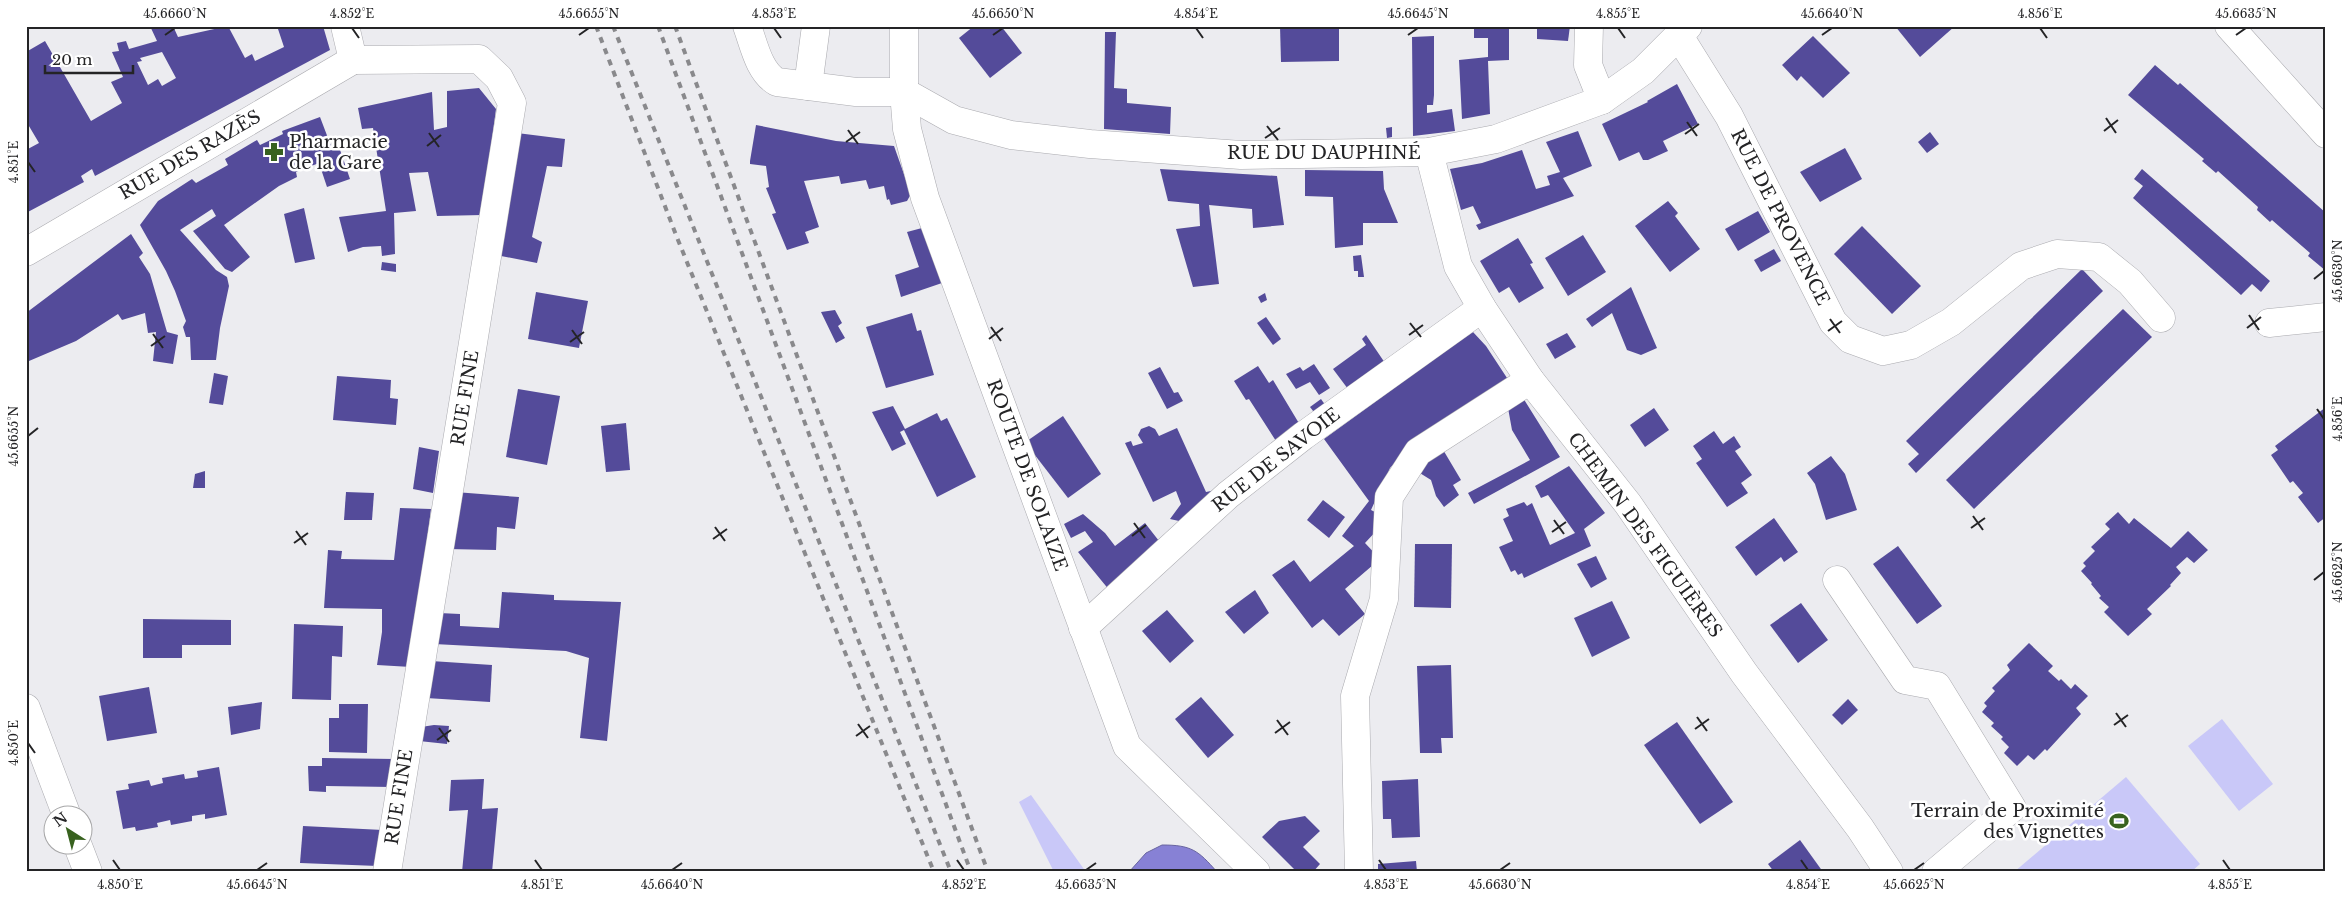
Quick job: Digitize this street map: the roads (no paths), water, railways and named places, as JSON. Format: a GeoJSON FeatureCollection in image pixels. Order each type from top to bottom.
{"type":"FeatureCollection","features":[{"type":"Feature","properties":{"kind":"street"},"geometry":{"type":"LineString","coordinates":[[345,26],[353,60]]}},
{"type":"Feature","properties":{"kind":"street"},"geometry":{"type":"LineString","coordinates":[[747,26],[764,69],[770,78],[777,82],[856,92],[904,92]]}},
{"type":"Feature","properties":{"kind":"street"},"geometry":{"type":"LineString","coordinates":[[808,86],[816,26]]}},
{"type":"Feature","properties":{"kind":"street","name":"ROUTE DE SOLAIZE"},"geometry":{"type":"LineString","coordinates":[[904,26],[904,92],[907,130],[925,198],[1127,746],[1256,872]]}},
{"type":"Feature","properties":{"kind":"street"},"geometry":{"type":"LineString","coordinates":[[1589,26],[1588,65],[1602,100]]}},
{"type":"Feature","properties":{"kind":"street"},"geometry":{"type":"LineString","coordinates":[[2229,26],[2326,134]]}},
{"type":"Feature","properties":{"kind":"street","name":"RUE DU DAUPHINÉ"},"geometry":{"type":"LineString","coordinates":[[904,92],[954,120],[1011,135],[1090,144],[1241,155],[1429,152],[1496,139],[1602,100],[1643,71],[1684,31]]}},
{"type":"Feature","properties":{"kind":"street","name":"RUE DE PROVENCE"},"geometry":{"type":"LineString","coordinates":[[1684,31],[1833,322],[1850,339],[1883,350],[1911,344],[1951,322],[2022,266],[2057,254],[2099,257],[2130,282],[2161,318]]}},
{"type":"Feature","properties":{"kind":"street","name":"RUE FINE"},"geometry":{"type":"LineString","coordinates":[[353,60],[479,58],[499,78],[512,103],[387,872]]}},
{"type":"Feature","properties":{"kind":"street","name":"RUE DES RAZÈS"},"geometry":{"type":"LineString","coordinates":[[26,252],[353,60]]}},
{"type":"Feature","properties":{"kind":"street","name":"CHEMIN DES FIGUIÈRES"},"geometry":{"type":"LineString","coordinates":[[1429,152],[1458,266],[1482,308],[1530,380],[1628,504],[1744,673],[1860,828],[1889,872]]}},
{"type":"Feature","properties":{"kind":"street","name":"RUE DE SAVOIE"},"geometry":{"type":"LineString","coordinates":[[1083,628],[1228,495],[1303,436],[1482,308]]}},
{"type":"Feature","properties":{"kind":"street"},"geometry":{"type":"LineString","coordinates":[[2269,323],[2326,318]]}},
{"type":"Feature","properties":{"kind":"street"},"geometry":{"type":"LineString","coordinates":[[1360,872],[1355,696],[1384,599],[1389,497],[1418,452],[1530,380]]}},
{"type":"Feature","properties":{"kind":"street"},"geometry":{"type":"LineString","coordinates":[[1838,580],[1905,680],[1937,686],[2012,808],[1936,872]]}},
{"type":"Feature","properties":{"kind":"street"},"geometry":{"type":"LineString","coordinates":[[26,708],[63,806]]}},
{"type":"Feature","properties":{"kind":"street"},"geometry":{"type":"LineString","coordinates":[[82,856],[88,872]]}},
{"type":"Feature","properties":{"kind":"railway"},"geometry":{"type":"LineString","coordinates":[[596,26],[676,235],[934,872]]}},
{"type":"Feature","properties":{"kind":"railway"},"geometry":{"type":"LineString","coordinates":[[613,26],[951,872]]}},
{"type":"Feature","properties":{"kind":"railway"},"geometry":{"type":"LineString","coordinates":[[658,26],[971,872]]}},
{"type":"Feature","properties":{"kind":"railway"},"geometry":{"type":"LineString","coordinates":[[675,26],[988,872]]}},
{"type":"Feature","properties":{"kind":"place","name":"Pharmacie de la Gare"},"geometry":{"type":"Point","coordinates":[274,152]}},
{"type":"Feature","properties":{"kind":"place","name":"Terrain de Proximité des Vignettes"},"geometry":{"type":"Point","coordinates":[2119,821]}}]}
